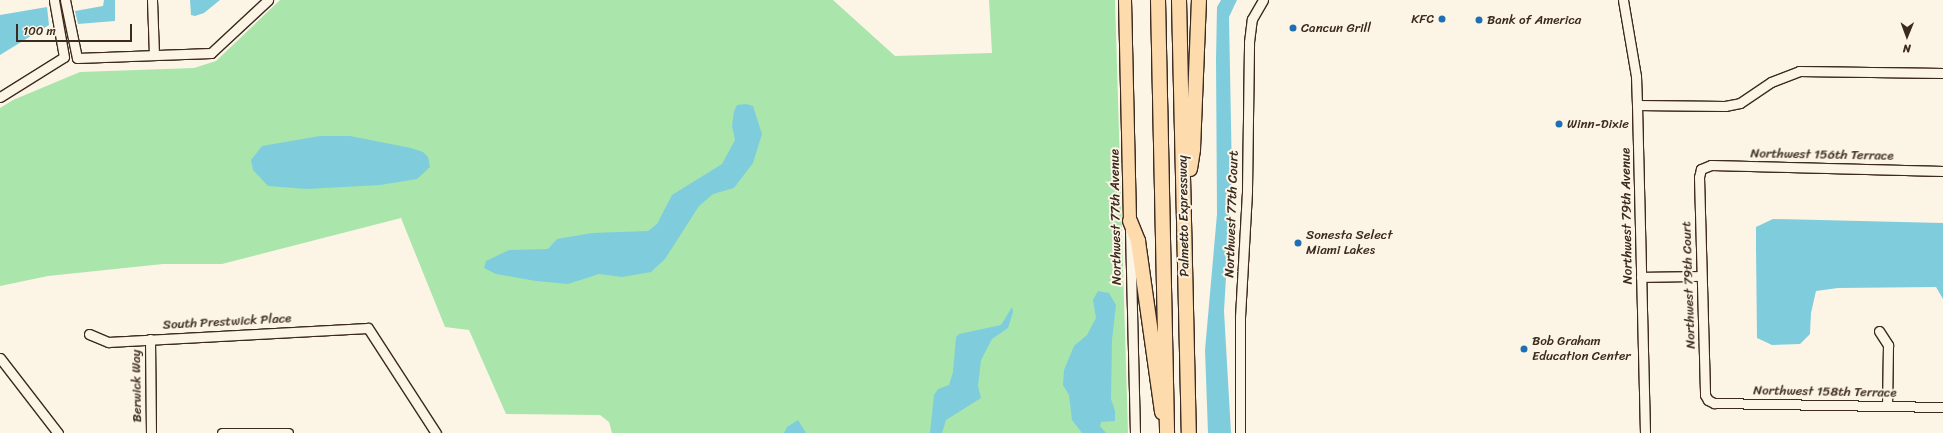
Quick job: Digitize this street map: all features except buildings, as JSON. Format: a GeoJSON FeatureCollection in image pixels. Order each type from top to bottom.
{"type":"FeatureCollection","features":[{"type":"Feature","properties":{"kind":"highway"},"geometry":{"type":"LineString","coordinates":[[1149,0],[1160,84]]}},
{"type":"Feature","properties":{"kind":"highway","name":"Palmetto Expressway"},"geometry":{"type":"LineString","coordinates":[[1158,0],[1167,433]]}},
{"type":"Feature","properties":{"kind":"highway","name":"Palmetto Expressway"},"geometry":{"type":"LineString","coordinates":[[1179,0],[1189,433]]}},
{"type":"Feature","properties":{"kind":"highway"},"geometry":{"type":"LineString","coordinates":[[1184,203],[1193,149],[1199,0]]}},
{"type":"Feature","properties":{"kind":"highway"},"geometry":{"type":"LineString","coordinates":[[1130,222],[1138,241],[1158,398],[1167,433]]}},
{"type":"Feature","properties":{"kind":"main road","name":"Northwest 77th Avenue"},"geometry":{"type":"LineString","coordinates":[[1125,0],[1130,222]]}},
{"type":"Feature","properties":{"kind":"street"},"geometry":{"type":"LineString","coordinates":[[0,98],[64,57],[54,0]]}},
{"type":"Feature","properties":{"kind":"street"},"geometry":{"type":"LineString","coordinates":[[65,0],[76,58],[211,53],[268,0]]}},
{"type":"Feature","properties":{"kind":"street"},"geometry":{"type":"LineString","coordinates":[[152,0],[154,55]]}},
{"type":"Feature","properties":{"kind":"street","name":"Northwest 77th Court"},"geometry":{"type":"LineString","coordinates":[[1240,433],[1240,317],[1247,190],[1249,42],[1252,19],[1263,0]]}},
{"type":"Feature","properties":{"kind":"street","name":"Northwest 79th Avenue"},"geometry":{"type":"LineString","coordinates":[[1623,0],[1636,76],[1645,433]]}},
{"type":"Feature","properties":{"kind":"street"},"geometry":{"type":"LineString","coordinates":[[1637,105],[1725,106],[1740,103],[1779,77],[1800,71],[1943,73]]}},
{"type":"Feature","properties":{"kind":"street","name":"Northwest 156th Terrace"},"geometry":{"type":"LineString","coordinates":[[1702,169],[1711,165],[1943,171]]}},
{"type":"Feature","properties":{"kind":"street","name":"Northwest 79th Court"},"geometry":{"type":"LineString","coordinates":[[1702,169],[1699,177],[1701,276],[1705,395],[1708,400]]}},
{"type":"Feature","properties":{"kind":"street","name":"Northwest 77th Avenue"},"geometry":{"type":"LineString","coordinates":[[1130,222],[1135,433]]}},
{"type":"Feature","properties":{"kind":"street"},"geometry":{"type":"LineString","coordinates":[[1641,277],[1701,276]]}},
{"type":"Feature","properties":{"kind":"street","name":"South Prestwick Place"},"geometry":{"type":"LineString","coordinates":[[89,334],[108,342],[368,328],[436,433]]}},
{"type":"Feature","properties":{"kind":"street"},"geometry":{"type":"LineString","coordinates":[[1879,331],[1888,345],[1887,406]]}},
{"type":"Feature","properties":{"kind":"street","name":"Berwick Way"},"geometry":{"type":"LineString","coordinates":[[150,339],[151,433]]}},
{"type":"Feature","properties":{"kind":"street"},"geometry":{"type":"LineString","coordinates":[[0,358],[58,433]]}},
{"type":"Feature","properties":{"kind":"street","name":"Northwest 158th Terrace"},"geometry":{"type":"LineString","coordinates":[[1708,400],[1714,403],[1943,407]]}},
{"type":"Feature","properties":{"kind":"street"},"geometry":{"type":"LineString","coordinates":[[222,433],[288,433]]}},
{"type":"Feature","properties":{"kind":"green space"},"geometry":{"type":"Polygon","coordinates":[[[280,0],[833,0],[895,56],[992,53],[989,0],[1115,0],[1128,433],[612,433],[609,422],[600,415],[506,414],[469,330],[445,327],[401,218],[222,264],[163,264],[48,276],[0,286],[0,108],[13,100],[80,72],[194,68],[216,61],[280,0]]]}},
{"type":"Feature","properties":{"kind":"water"},"geometry":{"type":"Polygon","coordinates":[[[104,0],[115,0],[115,21],[78,24],[75,11],[103,6],[104,0]]]}},
{"type":"Feature","properties":{"kind":"water"},"geometry":{"type":"Polygon","coordinates":[[[190,0],[220,0],[204,13],[195,16],[191,15],[190,0]]]}},
{"type":"Feature","properties":{"kind":"water"},"geometry":{"type":"Polygon","coordinates":[[[1221,0],[1237,0],[1229,17],[1232,177],[1224,311],[1231,433],[1208,433],[1205,350],[1217,214],[1216,60],[1217,7],[1221,0]]]}},
{"type":"Feature","properties":{"kind":"water"},"geometry":{"type":"Polygon","coordinates":[[[47,7],[49,25],[0,55],[0,15],[47,7]]]}},
{"type":"Feature","properties":{"kind":"water"},"geometry":{"type":"Polygon","coordinates":[[[746,104],[753,106],[762,134],[753,163],[734,188],[713,194],[699,206],[665,259],[651,272],[622,277],[599,274],[568,284],[536,281],[496,274],[484,268],[486,261],[509,250],[548,249],[557,239],[592,233],[648,231],[657,224],[672,195],[722,164],[735,140],[732,126],[734,111],[737,105],[746,104]]]}},
{"type":"Feature","properties":{"kind":"water"},"geometry":{"type":"Polygon","coordinates":[[[320,136],[350,136],[411,148],[423,152],[428,157],[430,167],[417,179],[380,185],[307,189],[268,186],[253,170],[251,160],[262,146],[320,136]]]}},
{"type":"Feature","properties":{"kind":"water"},"geometry":{"type":"Polygon","coordinates":[[[1773,219],[1943,223],[1943,299],[1936,287],[1838,288],[1816,291],[1811,313],[1810,334],[1800,344],[1772,345],[1757,338],[1756,227],[1773,219]]]}},
{"type":"Feature","properties":{"kind":"water"},"geometry":{"type":"Polygon","coordinates":[[[1098,291],[1109,293],[1116,305],[1112,340],[1111,399],[1115,411],[1115,421],[1101,422],[1100,426],[1106,433],[1082,433],[1072,420],[1069,395],[1063,385],[1064,370],[1074,346],[1087,335],[1096,318],[1093,300],[1098,291]]]}},
{"type":"Feature","properties":{"kind":"water"},"geometry":{"type":"Polygon","coordinates":[[[1012,307],[1013,312],[1008,328],[992,339],[981,360],[978,386],[981,398],[946,420],[942,433],[930,433],[934,395],[938,389],[949,385],[953,372],[956,337],[959,334],[1001,325],[1012,307]]]}},
{"type":"Feature","properties":{"kind":"water"},"geometry":{"type":"Polygon","coordinates":[[[798,420],[806,433],[784,433],[787,427],[798,420]]]}},
{"type":"Feature","properties":{"kind":"place","name":"KFC"},"geometry":{"type":"Point","coordinates":[1442,19]}},
{"type":"Feature","properties":{"kind":"place","name":"Bank of America"},"geometry":{"type":"Point","coordinates":[1479,20]}},
{"type":"Feature","properties":{"kind":"place","name":"Cancun Grill"},"geometry":{"type":"Point","coordinates":[1293,28]}},
{"type":"Feature","properties":{"kind":"place","name":"Winn-Dixie"},"geometry":{"type":"Point","coordinates":[1559,124]}},
{"type":"Feature","properties":{"kind":"place","name":"Sonesta Select Miami Lakes"},"geometry":{"type":"Point","coordinates":[1298,243]}},
{"type":"Feature","properties":{"kind":"place","name":"Bob Graham Education Center"},"geometry":{"type":"Point","coordinates":[1524,349]}}]}
